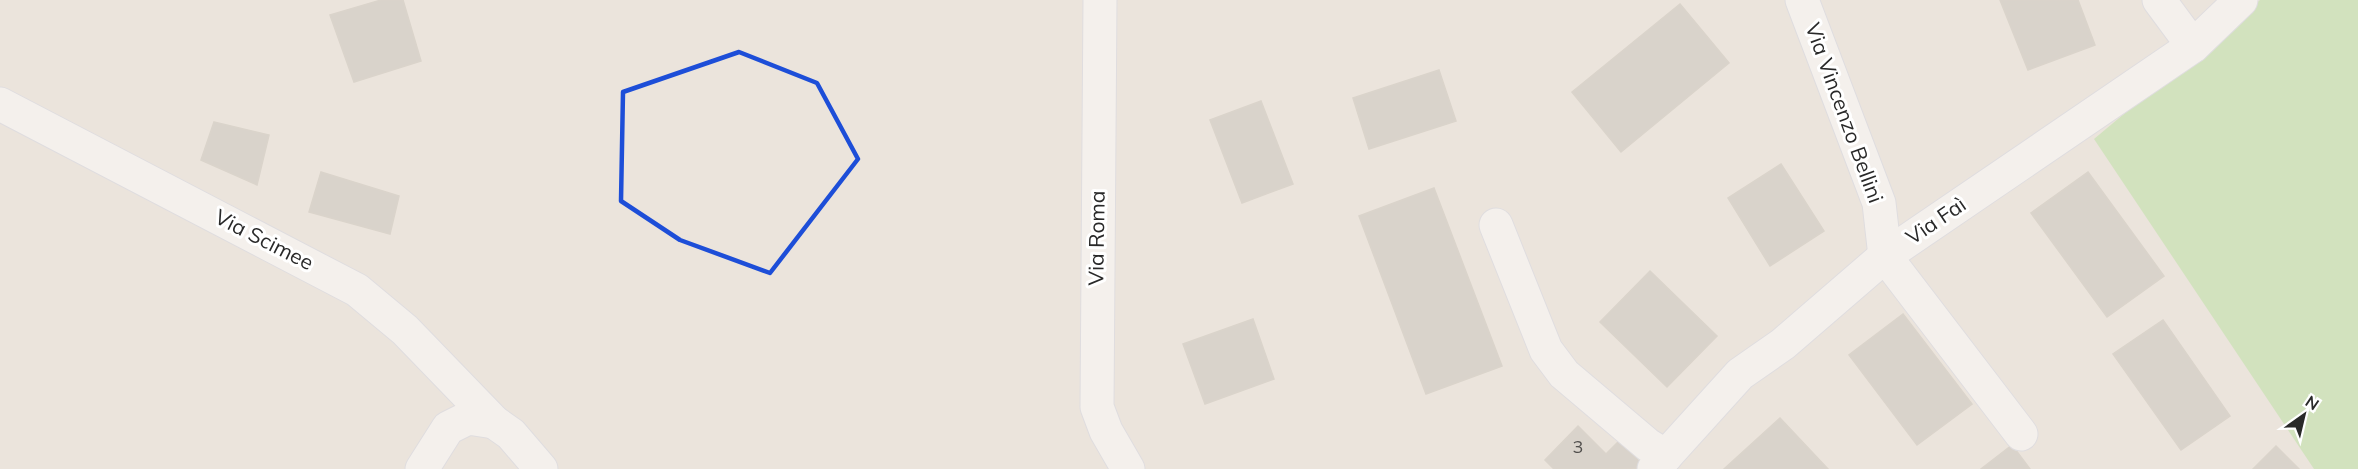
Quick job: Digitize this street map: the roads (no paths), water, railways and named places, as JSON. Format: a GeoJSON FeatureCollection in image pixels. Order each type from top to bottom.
{"type":"FeatureCollection","features":[{"type":"Feature","properties":{"kind":"street","name":"Via Roma"},"geometry":{"type":"LineString","coordinates":[[1100,0],[1097,407],[1106,431],[1128,469]]}},
{"type":"Feature","properties":{"kind":"street","name":"Via Vincenzo Bellini"},"geometry":{"type":"LineString","coordinates":[[1802,0],[1879,203],[1885,256]]}},
{"type":"Feature","properties":{"kind":"street"},"geometry":{"type":"LineString","coordinates":[[2159,0],[2193,46]]}},
{"type":"Feature","properties":{"kind":"street","name":"Via Faì"},"geometry":{"type":"LineString","coordinates":[[1660,462],[1740,374],[1783,344],[1885,256],[2193,46],[2241,0]]}},
{"type":"Feature","properties":{"kind":"street","name":"Via Scimee"},"geometry":{"type":"LineString","coordinates":[[0,104],[357,290],[405,330],[494,422],[511,434],[541,469]]}},
{"type":"Feature","properties":{"kind":"street"},"geometry":{"type":"LineString","coordinates":[[1496,225],[1546,350],[1564,374],[1648,445],[1660,462]]}},
{"type":"Feature","properties":{"kind":"street"},"geometry":{"type":"LineString","coordinates":[[1885,256],[2021,434]]}},
{"type":"Feature","properties":{"kind":"street"},"geometry":{"type":"LineString","coordinates":[[422,469],[448,428],[468,418],[494,422]]}}]}
